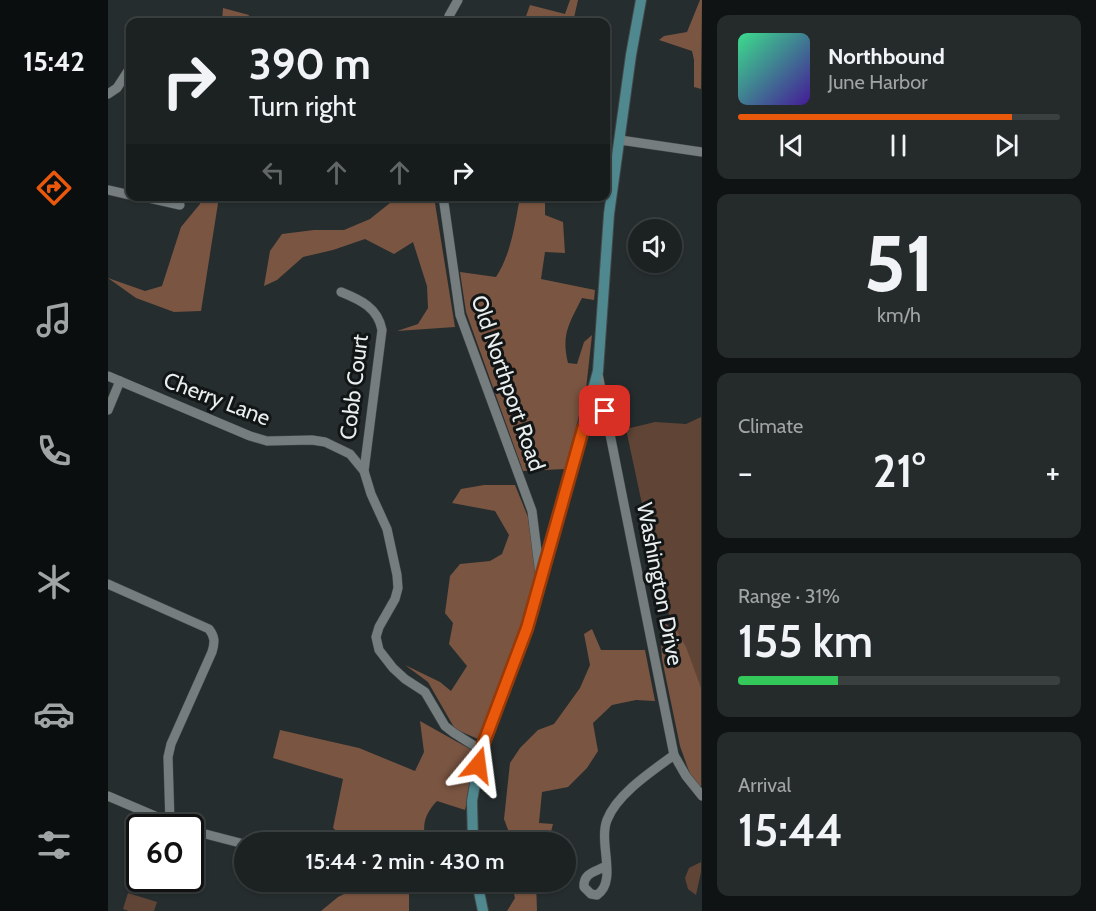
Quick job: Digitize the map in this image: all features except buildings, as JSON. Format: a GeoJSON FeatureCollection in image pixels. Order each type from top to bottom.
{"type":"FeatureCollection","features":[{"type":"Feature","properties":{"kind":"main road"},"geometry":{"type":"LineString","coordinates":[[473,832],[472,801],[481,750],[527,628],[598,371],[609,214],[641,0]]}},
{"type":"Feature","properties":{"kind":"main road"},"geometry":{"type":"LineString","coordinates":[[583,429],[590,421],[596,419],[608,423]]}},
{"type":"Feature","properties":{"kind":"main road"},"geometry":{"type":"LineString","coordinates":[[479,892],[483,911]]}},
{"type":"Feature","properties":{"kind":"street"},"geometry":{"type":"LineString","coordinates":[[449,18],[458,0]]}},
{"type":"Feature","properties":{"kind":"street"},"geometry":{"type":"LineString","coordinates":[[108,94],[117,88],[126,74]]}},
{"type":"Feature","properties":{"kind":"street"},"geometry":{"type":"LineString","coordinates":[[620,140],[702,152]]}},
{"type":"Feature","properties":{"kind":"street"},"geometry":{"type":"LineString","coordinates":[[108,190],[126,194]]}},
{"type":"Feature","properties":{"kind":"street"},"geometry":{"type":"LineString","coordinates":[[162,201],[180,205]]}},
{"type":"Feature","properties":{"kind":"street","name":"Old Northport Road"},"geometry":{"type":"LineString","coordinates":[[444,201],[460,315],[532,511],[541,582]]}},
{"type":"Feature","properties":{"kind":"street","name":"Cobb Court"},"geometry":{"type":"LineString","coordinates":[[341,292],[368,305],[380,320],[382,330],[364,471]]}},
{"type":"Feature","properties":{"kind":"street","name":"Washington Drive"},"geometry":{"type":"LineString","coordinates":[[598,371],[674,755],[686,776],[702,796]]}},
{"type":"Feature","properties":{"kind":"street","name":"Cherry Lane"},"geometry":{"type":"LineString","coordinates":[[108,376],[250,436],[275,442],[312,440],[337,447],[350,454],[364,471],[371,494],[387,529],[397,575],[398,588],[395,599],[376,637],[379,650],[405,680],[425,692],[446,726],[481,750]]}},
{"type":"Feature","properties":{"kind":"street"},"geometry":{"type":"LineString","coordinates":[[108,410],[120,381]]}},
{"type":"Feature","properties":{"kind":"street"},"geometry":{"type":"LineString","coordinates":[[108,584],[209,629],[214,636],[215,643],[212,652],[171,744],[168,757],[170,814]]}},
{"type":"Feature","properties":{"kind":"street"},"geometry":{"type":"LineString","coordinates":[[606,866],[604,831],[615,805],[644,777],[674,755]]}},
{"type":"Feature","properties":{"kind":"street"},"geometry":{"type":"LineString","coordinates":[[108,796],[149,814]]}},
{"type":"Feature","properties":{"kind":"street"},"geometry":{"type":"LineString","coordinates":[[204,834],[234,841]]}},
{"type":"Feature","properties":{"kind":"shaded area"},"geometry":{"type":"Polygon","coordinates":[[[570,0],[578,0],[574,18],[525,18],[530,5],[565,14],[570,0]]]}},
{"type":"Feature","properties":{"kind":"shaded area"},"geometry":{"type":"Polygon","coordinates":[[[700,0],[702,0],[701,89],[694,87],[692,51],[659,40],[664,36],[687,32],[700,0]]]}},
{"type":"Feature","properties":{"kind":"shaded area"},"geometry":{"type":"Polygon","coordinates":[[[223,8],[249,15],[248,18],[222,18],[223,8]]]}},
{"type":"Feature","properties":{"kind":"shaded area"},"geometry":{"type":"Polygon","coordinates":[[[199,201],[218,201],[201,311],[174,312],[136,298],[108,278],[145,291],[162,286],[181,227],[200,204],[199,201]]]}},
{"type":"Feature","properties":{"kind":"shaded area"},"geometry":{"type":"Polygon","coordinates":[[[435,201],[455,327],[397,331],[418,324],[428,308],[427,286],[413,242],[394,254],[365,239],[303,257],[277,280],[264,286],[270,251],[282,234],[314,230],[344,230],[370,219],[390,203],[435,201]]]}},
{"type":"Feature","properties":{"kind":"shaded area"},"geometry":{"type":"Polygon","coordinates":[[[519,201],[545,201],[545,215],[563,222],[565,253],[545,252],[541,279],[595,290],[594,300],[582,298],[570,322],[566,337],[568,363],[577,364],[584,342],[592,335],[586,389],[565,469],[523,471],[466,312],[460,272],[496,277],[509,249],[519,201]]]}},
{"type":"Feature","properties":{"kind":"shaded area"},"geometry":{"type":"Polygon","coordinates":[[[701,417],[701,717],[658,579],[626,429],[655,422],[686,424],[701,417]]]}},
{"type":"Feature","properties":{"kind":"shaded area"},"geometry":{"type":"Polygon","coordinates":[[[484,485],[515,485],[528,517],[537,581],[519,635],[478,739],[455,729],[428,682],[405,665],[440,682],[451,691],[467,666],[449,644],[453,623],[445,613],[450,576],[460,564],[490,561],[502,554],[509,535],[495,511],[452,503],[461,489],[484,485]]]}},
{"type":"Feature","properties":{"kind":"shaded area"},"geometry":{"type":"Polygon","coordinates":[[[666,624],[677,631],[686,647],[701,688],[701,792],[690,774],[680,746],[662,659],[660,627],[666,624]]]}},
{"type":"Feature","properties":{"kind":"shaded area"},"geometry":{"type":"Polygon","coordinates":[[[592,629],[601,650],[645,650],[655,701],[636,700],[612,705],[593,723],[598,751],[587,768],[568,787],[542,792],[539,823],[553,824],[551,832],[509,832],[504,819],[510,763],[520,748],[538,730],[554,724],[580,688],[590,665],[584,634],[592,629]]]}},
{"type":"Feature","properties":{"kind":"shaded area"},"geometry":{"type":"Polygon","coordinates":[[[420,721],[477,753],[465,810],[437,801],[425,820],[424,832],[338,832],[333,828],[343,779],[273,758],[280,730],[359,748],[415,771],[424,752],[420,721]]]}},
{"type":"Feature","properties":{"kind":"shaded area"},"geometry":{"type":"Polygon","coordinates":[[[701,862],[696,895],[688,889],[685,878],[689,868],[701,862]]]}},
{"type":"Feature","properties":{"kind":"shaded area"},"geometry":{"type":"Polygon","coordinates":[[[348,892],[409,892],[409,911],[321,911],[348,892]]]}},
{"type":"Feature","properties":{"kind":"shaded area"},"geometry":{"type":"Polygon","coordinates":[[[514,892],[536,892],[537,911],[507,911],[515,898],[514,892]]]}},
{"type":"Feature","properties":{"kind":"shaded area"},"geometry":{"type":"Polygon","coordinates":[[[128,893],[157,902],[154,911],[123,909],[128,893]]]}},
{"type":"Feature","properties":{"kind":"route"},"geometry":{"type":"LineString","coordinates":[[478,765],[481,750],[527,628],[583,429],[590,421],[596,419],[608,423],[605,411]]}}]}
